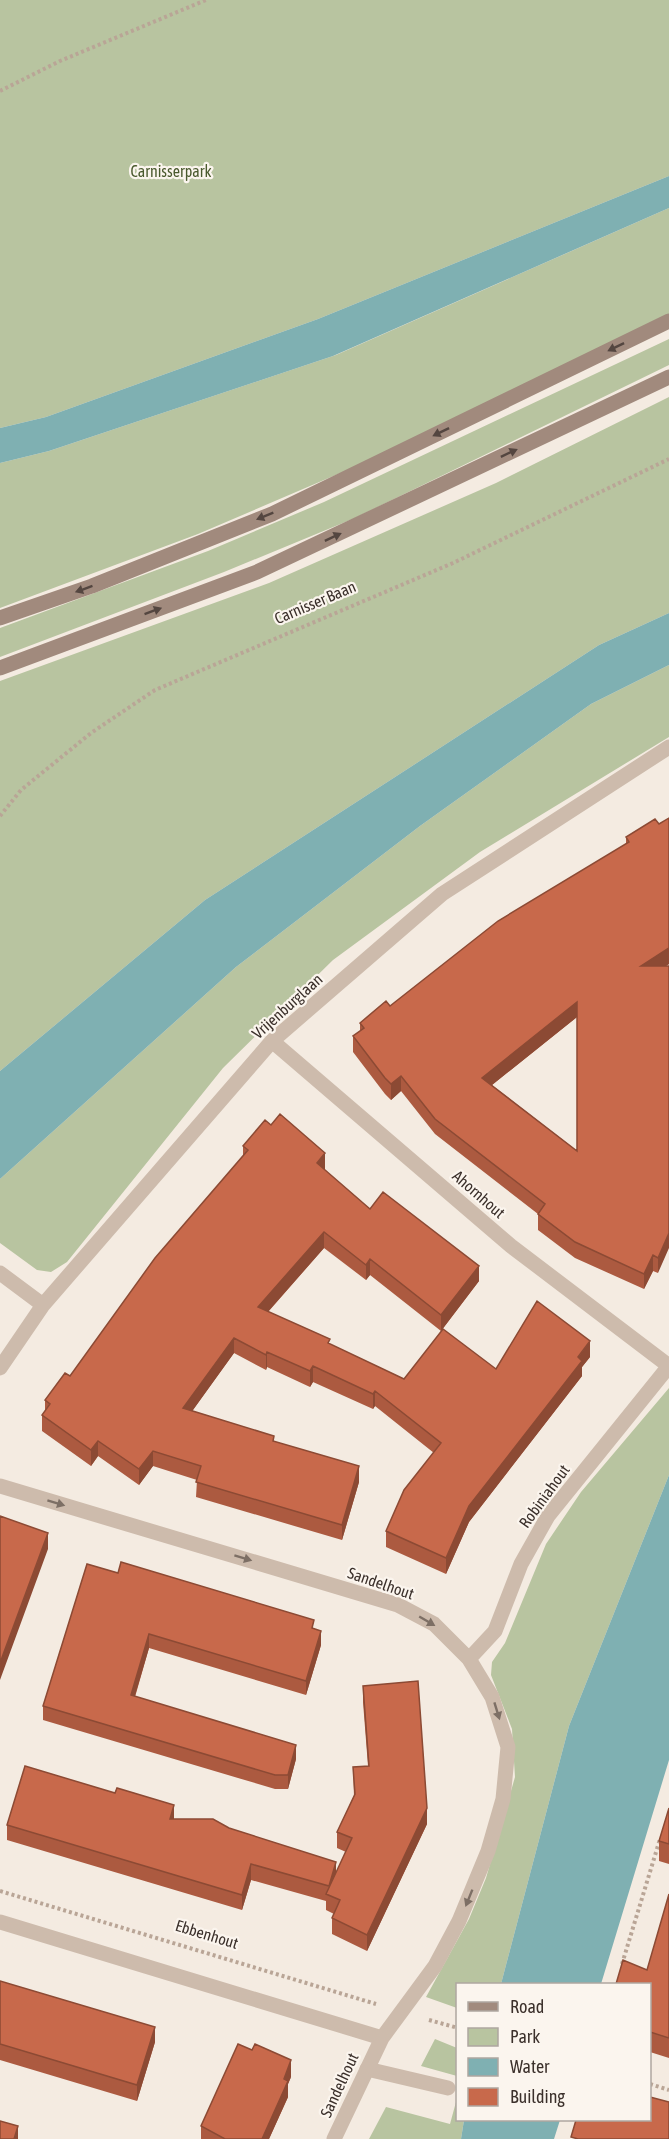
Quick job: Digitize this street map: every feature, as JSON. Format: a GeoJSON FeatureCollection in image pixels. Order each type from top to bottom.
{"type":"FeatureCollection","features":[{"type":"Feature","properties":{"kind":"main road"},"geometry":{"type":"LineString","coordinates":[[0,618],[92,586],[273,514],[669,321]]}},
{"type":"Feature","properties":{"kind":"main road"},"geometry":{"type":"LineString","coordinates":[[0,669],[257,572],[669,377]]}},
{"type":"Feature","properties":{"kind":"street","name":"Vrijenburglaan"},"geometry":{"type":"LineString","coordinates":[[0,1368],[43,1305],[272,1041],[442,894],[669,747]]}},
{"type":"Feature","properties":{"kind":"street","name":"Ahornhout"},"geometry":{"type":"LineString","coordinates":[[272,1041],[511,1246],[669,1366]]}},
{"type":"Feature","properties":{"kind":"street"},"geometry":{"type":"LineString","coordinates":[[0,1273],[43,1305]]}},
{"type":"Feature","properties":{"kind":"street","name":"Robiniahout"},"geometry":{"type":"LineString","coordinates":[[469,1659],[495,1631],[521,1564],[548,1516],[669,1366]]}},
{"type":"Feature","properties":{"kind":"street","name":"Sandelhout"},"geometry":{"type":"LineString","coordinates":[[0,1486],[398,1605],[434,1624],[469,1659],[492,1697],[508,1747],[503,1799],[488,1851],[459,1921],[435,1966],[382,2038],[334,2139]]}},
{"type":"Feature","properties":{"kind":"street"},"geometry":{"type":"LineString","coordinates":[[0,1922],[382,2038]]}},
{"type":"Feature","properties":{"kind":"street"},"geometry":{"type":"LineString","coordinates":[[367,2069],[448,2088]]}},
{"type":"Feature","properties":{"kind":"path"},"geometry":{"type":"LineString","coordinates":[[0,91],[60,61],[206,0]]}},
{"type":"Feature","properties":{"kind":"path","name":"Carnisser Baan"},"geometry":{"type":"LineString","coordinates":[[0,816],[21,790],[91,733],[155,690],[453,563],[669,459]]}},
{"type":"Feature","properties":{"kind":"path"},"geometry":{"type":"LineString","coordinates":[[619,1974],[662,1830]]}},
{"type":"Feature","properties":{"kind":"path","name":"Ebbenhout"},"geometry":{"type":"LineString","coordinates":[[0,1891],[403,2012]]}},
{"type":"Feature","properties":{"kind":"path"},"geometry":{"type":"LineString","coordinates":[[651,2084],[669,2090]]}},
{"type":"Feature","properties":{"kind":"green space","name":"Carnisserpark"},"geometry":{"type":"Polygon","coordinates":[[[0,0],[669,0],[669,176],[318,319],[46,417],[0,428],[0,0]]]}},
{"type":"Feature","properties":{"kind":"green space"},"geometry":{"type":"Polygon","coordinates":[[[669,208],[669,315],[415,441],[198,534],[0,608],[0,463],[49,451],[336,355],[669,208]]]}},
{"type":"Feature","properties":{"kind":"green space"},"geometry":{"type":"Polygon","coordinates":[[[669,339],[669,365],[355,518],[224,572],[0,657],[0,628],[208,551],[324,502],[669,339]]]}},
{"type":"Feature","properties":{"kind":"green space"},"geometry":{"type":"Polygon","coordinates":[[[669,397],[669,613],[599,645],[205,900],[0,1071],[0,681],[269,583],[496,483],[669,397]]]}},
{"type":"Feature","properties":{"kind":"green space"},"geometry":{"type":"Polygon","coordinates":[[[669,665],[669,737],[480,852],[333,960],[223,1068],[67,1262],[51,1272],[37,1270],[0,1243],[0,1179],[236,967],[420,826],[591,704],[669,665]]]}},
{"type":"Feature","properties":{"kind":"green space"},"geometry":{"type":"Polygon","coordinates":[[[669,1388],[669,1475],[569,1726],[501,1983],[456,1983],[456,2008],[426,1997],[469,1919],[486,1878],[515,1777],[512,1729],[491,1675],[492,1662],[505,1643],[546,1544],[581,1492],[669,1388]]]}},
{"type":"Feature","properties":{"kind":"green space"},"geometry":{"type":"Polygon","coordinates":[[[435,2039],[456,2048],[456,2076],[421,2066],[435,2039]]]}},
{"type":"Feature","properties":{"kind":"green space"},"geometry":{"type":"Polygon","coordinates":[[[456,2102],[456,2121],[464,2121],[461,2139],[369,2139],[386,2107],[450,2124],[456,2102]]]}},
{"type":"Feature","properties":{"kind":"water"},"geometry":{"type":"Polygon","coordinates":[[[669,176],[669,208],[333,356],[49,451],[0,463],[0,428],[46,417],[318,319],[669,176]]]}},
{"type":"Feature","properties":{"kind":"water"},"geometry":{"type":"Polygon","coordinates":[[[669,613],[669,665],[591,704],[420,826],[236,967],[0,1179],[0,1071],[205,900],[599,645],[669,613]]]}},
{"type":"Feature","properties":{"kind":"water"},"geometry":{"type":"Polygon","coordinates":[[[669,1475],[669,1760],[601,1983],[501,1983],[569,1726],[669,1475]]]}},
{"type":"Feature","properties":{"kind":"water"},"geometry":{"type":"Polygon","coordinates":[[[464,2121],[560,2121],[554,2139],[461,2139],[464,2121]]]}},
{"type":"Feature","properties":{"kind":"building"},"geometry":{"type":"Polygon","coordinates":[[[669,818],[669,948],[641,966],[669,966],[669,1233],[658,1258],[653,1255],[644,1274],[575,1242],[538,1214],[545,1204],[435,1119],[401,1076],[391,1084],[353,1036],[364,1028],[360,1023],[386,1001],[390,1006],[498,921],[629,842],[626,837],[655,819],[659,824],[669,818]],[[577,1002],[482,1078],[577,1151],[577,1002]]]}},
{"type":"Feature","properties":{"kind":"building"},"geometry":{"type":"Polygon","coordinates":[[[280,1114],[325,1153],[317,1163],[370,1209],[383,1192],[479,1266],[441,1315],[370,1259],[366,1265],[324,1232],[258,1307],[330,1339],[328,1343],[404,1379],[443,1329],[496,1369],[537,1301],[590,1341],[578,1357],[582,1361],[469,1506],[446,1558],[386,1531],[404,1490],[441,1443],[375,1391],[373,1394],[313,1366],[310,1371],[267,1352],[266,1355],[234,1338],[183,1408],[274,1436],[273,1441],[359,1466],[342,1525],[196,1482],[201,1466],[153,1451],[139,1469],[98,1441],[91,1450],[42,1415],[50,1404],[45,1400],[65,1373],[70,1376],[155,1258],[248,1150],[243,1146],[265,1120],[271,1125],[280,1114]]]}},
{"type":"Feature","properties":{"kind":"building"},"geometry":{"type":"Polygon","coordinates":[[[0,1516],[48,1533],[0,1663],[0,1516]]]}},
{"type":"Feature","properties":{"kind":"building"},"geometry":{"type":"Polygon","coordinates":[[[121,1562],[314,1620],[312,1628],[321,1631],[306,1681],[149,1634],[131,1695],[296,1745],[288,1775],[275,1775],[43,1706],[87,1564],[118,1573],[121,1562]]]}},
{"type":"Feature","properties":{"kind":"building"},"geometry":{"type":"Polygon","coordinates":[[[418,1681],[427,1808],[367,1935],[332,1918],[340,1900],[326,1894],[352,1838],[337,1832],[355,1794],[353,1767],[369,1766],[363,1686],[418,1681]]]}},
{"type":"Feature","properties":{"kind":"building"},"geometry":{"type":"Polygon","coordinates":[[[25,1766],[115,1793],[117,1788],[174,1805],[170,1819],[213,1819],[229,1828],[336,1862],[329,1886],[251,1864],[242,1895],[7,1825],[25,1766]]]}},
{"type":"Feature","properties":{"kind":"building"},"geometry":{"type":"Polygon","coordinates":[[[669,1808],[669,1844],[659,1841],[669,1808]]]}},
{"type":"Feature","properties":{"kind":"building"},"geometry":{"type":"Polygon","coordinates":[[[669,1894],[669,2038],[651,2032],[651,1983],[616,1983],[623,1960],[647,1970],[669,1894]]]}},
{"type":"Feature","properties":{"kind":"building"},"geometry":{"type":"Polygon","coordinates":[[[0,1981],[155,2027],[137,2085],[0,2044],[0,1981]]]}},
{"type":"Feature","properties":{"kind":"building"},"geometry":{"type":"Polygon","coordinates":[[[238,2044],[252,2050],[255,2044],[291,2060],[284,2079],[288,2081],[262,2139],[225,2139],[201,2126],[238,2044]]]}},
{"type":"Feature","properties":{"kind":"building"},"geometry":{"type":"Polygon","coordinates":[[[651,2097],[669,2102],[669,2139],[578,2139],[571,2137],[576,2121],[651,2121],[651,2097]]]}},
{"type":"Feature","properties":{"kind":"building"},"geometry":{"type":"Polygon","coordinates":[[[0,2121],[18,2126],[14,2139],[0,2139],[0,2121]]]}}]}
